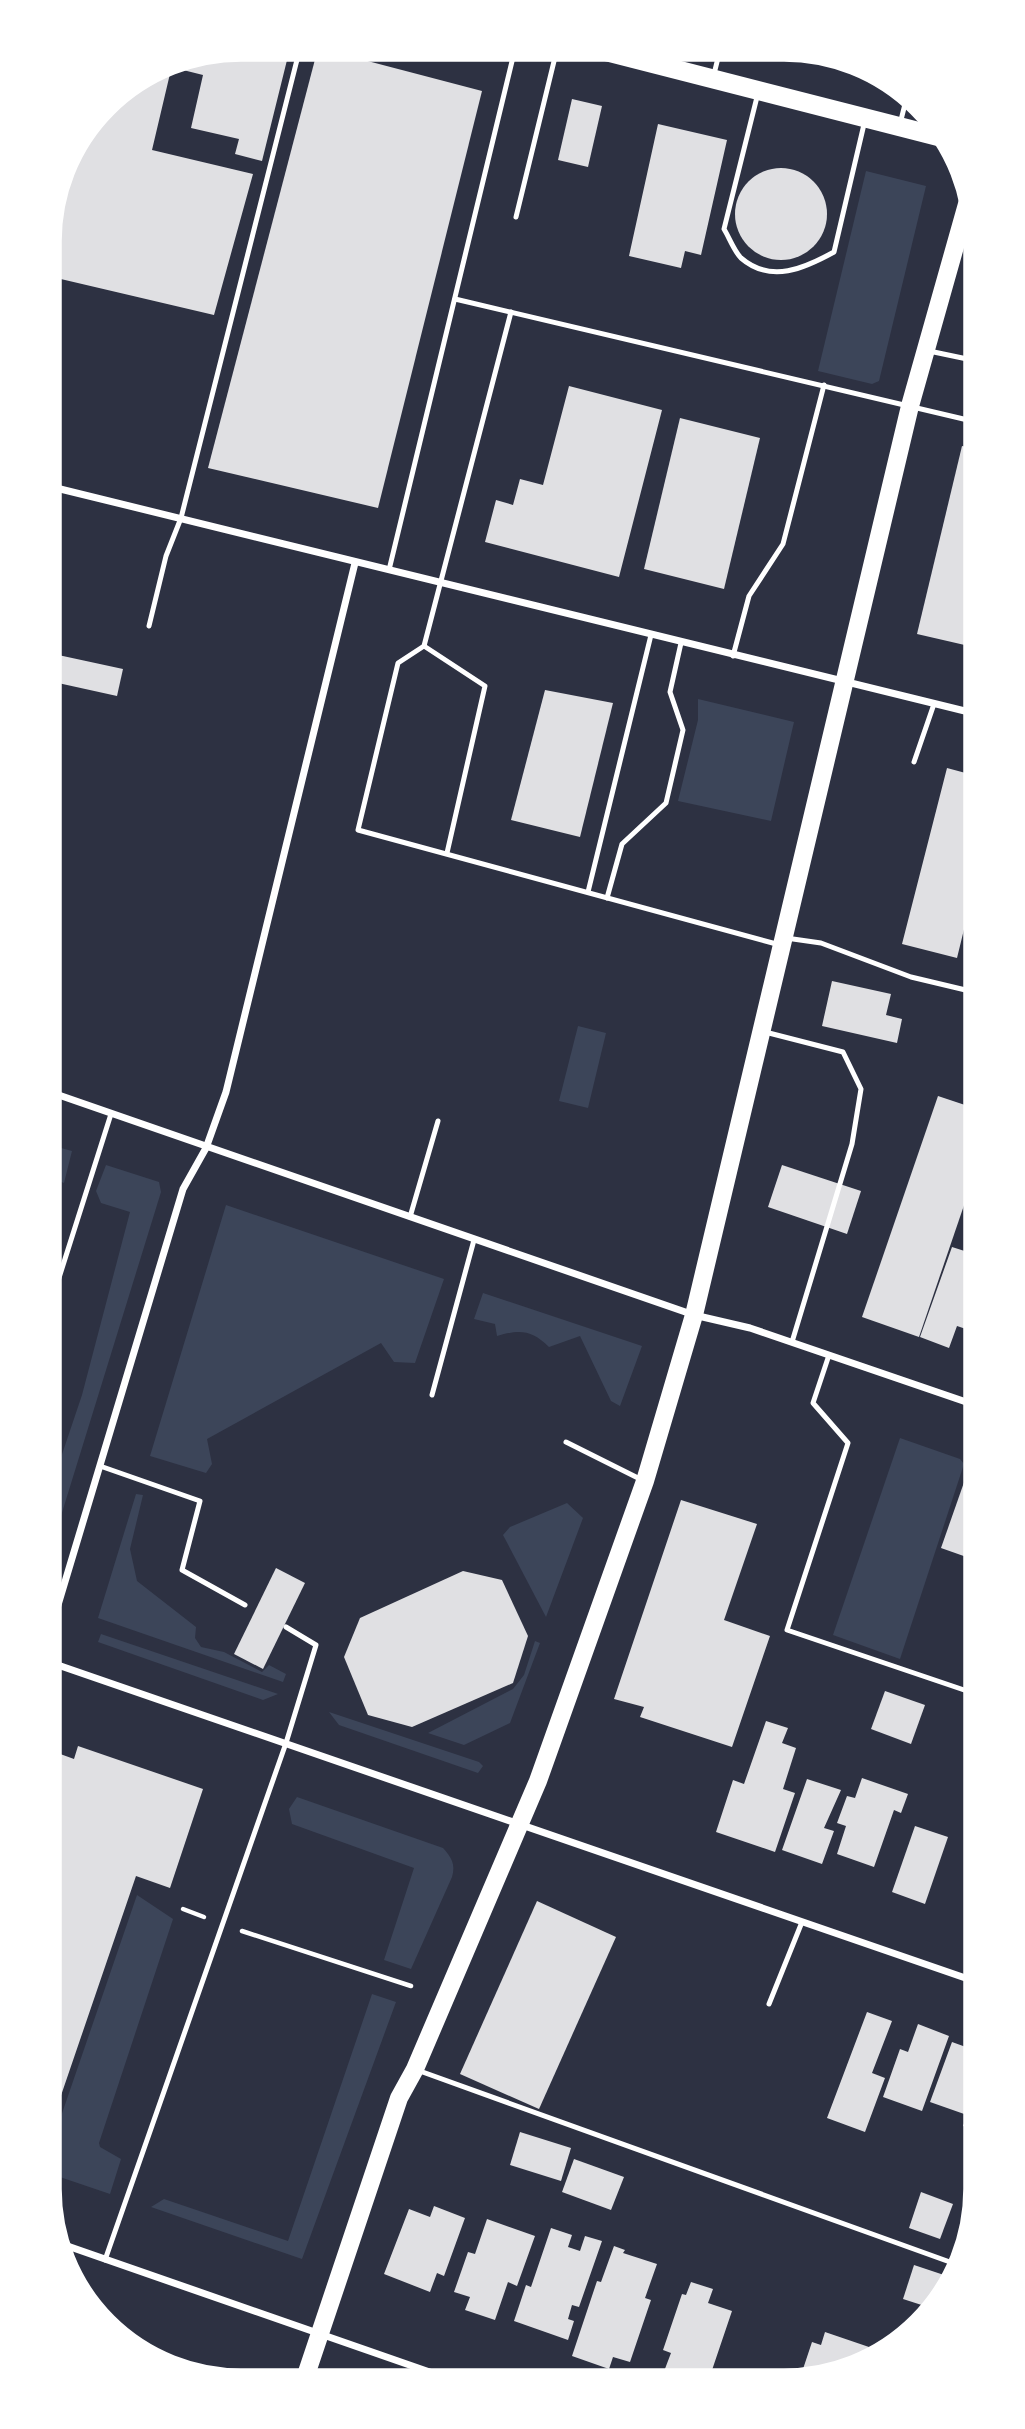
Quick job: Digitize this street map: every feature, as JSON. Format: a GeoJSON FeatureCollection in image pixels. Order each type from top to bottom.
{"type":"FeatureCollection","features":[{"type":"Feature","properties":{"kind":"highway"},"geometry":{"type":"LineString","coordinates":[[639,60],[931,135]]}},
{"type":"Feature","properties":{"kind":"main road"},"geometry":{"type":"LineString","coordinates":[[308,2370],[399,2098],[415,2069],[520,1825],[645,1481],[694,1315],[910,406],[964,216]]}},
{"type":"Feature","properties":{"kind":"street"},"geometry":{"type":"LineString","coordinates":[[60,489],[845,684],[965,711]]}},
{"type":"Feature","properties":{"kind":"street"},"geometry":{"type":"LineString","coordinates":[[60,1598],[183,1189],[206,1148],[226,1092],[355,563]]}},
{"type":"Feature","properties":{"kind":"street"},"geometry":{"type":"LineString","coordinates":[[60,1096],[694,1315],[792,1342],[965,1402]]}},
{"type":"Feature","properties":{"kind":"street"},"geometry":{"type":"LineString","coordinates":[[60,1666],[965,1978]]}},
{"type":"Feature","properties":{"kind":"street"},"geometry":{"type":"LineString","coordinates":[[70,2247],[423,2370]]}},
{"type":"Feature","properties":{"kind":"lane"},"geometry":{"type":"LineString","coordinates":[[149,626],[166,555],[181,518],[297,60]]}},
{"type":"Feature","properties":{"kind":"lane"},"geometry":{"type":"LineString","coordinates":[[388,570],[512,60]]}},
{"type":"Feature","properties":{"kind":"lane"},"geometry":{"type":"LineString","coordinates":[[516,217],[554,60]]}},
{"type":"Feature","properties":{"kind":"lane"},"geometry":{"type":"LineString","coordinates":[[713,79],[718,60]]}},
{"type":"Feature","properties":{"kind":"lane"},"geometry":{"type":"LineString","coordinates":[[758,90],[724,229],[740,257],[769,272],[802,270],[834,252],[866,118]]}},
{"type":"Feature","properties":{"kind":"lane"},"geometry":{"type":"LineString","coordinates":[[900,126],[905,106]]}},
{"type":"Feature","properties":{"kind":"lane"},"geometry":{"type":"LineString","coordinates":[[455,299],[965,419]]}},
{"type":"Feature","properties":{"kind":"lane"},"geometry":{"type":"LineString","coordinates":[[511,312],[424,646],[398,663],[358,830],[607,898],[784,942],[821,943],[911,977],[965,990]]}},
{"type":"Feature","properties":{"kind":"lane"},"geometry":{"type":"LineString","coordinates":[[926,351],[965,359]]}},
{"type":"Feature","properties":{"kind":"lane"},"geometry":{"type":"LineString","coordinates":[[733,656],[749,596],[783,544],[824,385]]}},
{"type":"Feature","properties":{"kind":"lane"},"geometry":{"type":"LineString","coordinates":[[588,892],[651,635]]}},
{"type":"Feature","properties":{"kind":"lane"},"geometry":{"type":"LineString","coordinates":[[607,898],[622,844],[666,803],[683,730],[670,692],[681,643]]}},
{"type":"Feature","properties":{"kind":"lane"},"geometry":{"type":"LineString","coordinates":[[424,646],[485,686],[447,853]]}},
{"type":"Feature","properties":{"kind":"lane"},"geometry":{"type":"LineString","coordinates":[[914,762],[934,704]]}},
{"type":"Feature","properties":{"kind":"lane"},"geometry":{"type":"LineString","coordinates":[[762,1031],[843,1052],[861,1089],[852,1144],[792,1342]]}},
{"type":"Feature","properties":{"kind":"lane"},"geometry":{"type":"LineString","coordinates":[[60,1275],[111,1114]]}},
{"type":"Feature","properties":{"kind":"lane"},"geometry":{"type":"LineString","coordinates":[[410,1217],[438,1121]]}},
{"type":"Feature","properties":{"kind":"lane"},"geometry":{"type":"LineString","coordinates":[[432,1395],[474,1240]]}},
{"type":"Feature","properties":{"kind":"lane"},"geometry":{"type":"LineString","coordinates":[[829,1355],[813,1403],[848,1443],[787,1630],[965,1690]]}},
{"type":"Feature","properties":{"kind":"lane"},"geometry":{"type":"LineString","coordinates":[[566,1442],[645,1481]]}},
{"type":"Feature","properties":{"kind":"lane"},"geometry":{"type":"LineString","coordinates":[[100,1466],[200,1501],[182,1570],[246,1605]]}},
{"type":"Feature","properties":{"kind":"lane"},"geometry":{"type":"LineString","coordinates":[[105,2260],[286,1743],[316,1645],[286,1627]]}},
{"type":"Feature","properties":{"kind":"lane"},"geometry":{"type":"LineString","coordinates":[[769,2004],[802,1922]]}},
{"type":"Feature","properties":{"kind":"lane"},"geometry":{"type":"LineString","coordinates":[[415,2069],[950,2262]]}},
{"type":"Feature","properties":{"kind":"path"},"geometry":{"type":"LineString","coordinates":[[183,1909],[411,1986]]}},
{"type":"Feature","properties":{"kind":"shaded area"},"geometry":{"type":"Polygon","coordinates":[[[866,171],[926,186],[879,381],[872,384],[818,371],[866,171]]]}},
{"type":"Feature","properties":{"kind":"shaded area"},"geometry":{"type":"Polygon","coordinates":[[[698,699],[794,722],[771,821],[678,801],[698,720],[698,699]]]}},
{"type":"Feature","properties":{"kind":"shaded area"},"geometry":{"type":"Polygon","coordinates":[[[578,1026],[606,1033],[588,1108],[559,1101],[578,1026]]]}},
{"type":"Feature","properties":{"kind":"shaded area"},"geometry":{"type":"Polygon","coordinates":[[[60,1148],[72,1151],[64,1183],[60,1181],[60,1148]]]}},
{"type":"Feature","properties":{"kind":"shaded area"},"geometry":{"type":"Polygon","coordinates":[[[106,1165],[159,1182],[161,1192],[60,1519],[60,1460],[82,1395],[130,1212],[101,1203],[96,1191],[106,1165]]]}},
{"type":"Feature","properties":{"kind":"shaded area"},"geometry":{"type":"Polygon","coordinates":[[[226,1205],[444,1279],[415,1363],[394,1362],[381,1343],[207,1439],[212,1464],[206,1473],[150,1456],[226,1205]]]}},
{"type":"Feature","properties":{"kind":"shaded area"},"geometry":{"type":"Polygon","coordinates":[[[483,1293],[642,1346],[620,1406],[611,1401],[580,1336],[549,1347],[537,1337],[525,1332],[497,1336],[495,1324],[474,1319],[483,1293]]]}},
{"type":"Feature","properties":{"kind":"shaded area"},"geometry":{"type":"Polygon","coordinates":[[[900,1438],[960,1459],[964,1464],[900,1659],[833,1635],[900,1438]]]}},
{"type":"Feature","properties":{"kind":"shaded area"},"geometry":{"type":"Polygon","coordinates":[[[136,1494],[143,1495],[130,1549],[137,1581],[196,1627],[195,1638],[201,1647],[224,1652],[262,1672],[269,1665],[286,1674],[283,1682],[98,1618],[136,1494]]]}},
{"type":"Feature","properties":{"kind":"shaded area"},"geometry":{"type":"Polygon","coordinates":[[[567,1503],[583,1518],[546,1617],[503,1535],[510,1527],[567,1503]]]}},
{"type":"Feature","properties":{"kind":"shaded area"},"geometry":{"type":"Polygon","coordinates":[[[101,1634],[278,1694],[263,1700],[98,1642],[101,1634]]]}},
{"type":"Feature","properties":{"kind":"shaded area"},"geometry":{"type":"Polygon","coordinates":[[[535,1641],[540,1643],[510,1723],[464,1745],[428,1733],[513,1689],[524,1675],[535,1641]]]}},
{"type":"Feature","properties":{"kind":"shaded area"},"geometry":{"type":"Polygon","coordinates":[[[329,1712],[479,1762],[483,1766],[478,1773],[339,1725],[329,1712]]]}},
{"type":"Feature","properties":{"kind":"shaded area"},"geometry":{"type":"Polygon","coordinates":[[[297,1797],[443,1848],[448,1854],[453,1864],[452,1877],[411,1969],[384,1960],[414,1868],[292,1824],[289,1809],[297,1797]]]}},
{"type":"Feature","properties":{"kind":"shaded area"},"geometry":{"type":"Polygon","coordinates":[[[137,1895],[173,1919],[99,2143],[100,2147],[121,2159],[110,2194],[60,2177],[60,2119],[137,1895]]]}},
{"type":"Feature","properties":{"kind":"shaded area"},"geometry":{"type":"Polygon","coordinates":[[[372,1994],[396,2002],[302,2259],[151,2207],[164,2199],[288,2241],[372,1994]]]}},
{"type":"Feature","properties":{"kind":"building"},"geometry":{"type":"Polygon","coordinates":[[[287,60],[262,161],[235,154],[239,139],[191,128],[203,75],[181,69],[217,61],[287,60]]]}},
{"type":"Feature","properties":{"kind":"building"},"geometry":{"type":"Polygon","coordinates":[[[315,60],[364,60],[482,91],[378,508],[208,468],[315,60]]]}},
{"type":"Feature","properties":{"kind":"building"},"geometry":{"type":"Polygon","coordinates":[[[170,73],[152,150],[253,174],[214,315],[60,279],[61,217],[78,161],[97,130],[121,104],[170,73]]]}},
{"type":"Feature","properties":{"kind":"building"},"geometry":{"type":"Polygon","coordinates":[[[572,99],[602,106],[588,167],[558,160],[572,99]]]}},
{"type":"Feature","properties":{"kind":"building"},"geometry":{"type":"Polygon","coordinates":[[[658,124],[727,140],[701,255],[685,251],[681,268],[629,256],[658,124]]]}},
{"type":"Feature","properties":{"kind":"building"},"geometry":{"type":"Polygon","coordinates":[[[781,168],[798,172],[813,182],[823,197],[827,214],[823,231],[813,246],[798,256],[781,260],[764,256],[749,246],[739,231],[735,214],[739,197],[749,182],[764,172],[781,168]]]}},
{"type":"Feature","properties":{"kind":"building"},"geometry":{"type":"Polygon","coordinates":[[[569,386],[662,410],[619,577],[485,542],[496,500],[513,505],[520,479],[543,485],[569,386]]]}},
{"type":"Feature","properties":{"kind":"building"},"geometry":{"type":"Polygon","coordinates":[[[680,418],[760,438],[724,589],[644,569],[680,418]]]}},
{"type":"Feature","properties":{"kind":"building"},"geometry":{"type":"Polygon","coordinates":[[[962,446],[965,447],[965,645],[917,634],[962,446]]]}},
{"type":"Feature","properties":{"kind":"building"},"geometry":{"type":"Polygon","coordinates":[[[60,655],[123,669],[117,696],[60,683],[60,655]]]}},
{"type":"Feature","properties":{"kind":"building"},"geometry":{"type":"Polygon","coordinates":[[[545,690],[613,703],[580,837],[511,820],[545,690]]]}},
{"type":"Feature","properties":{"kind":"building"},"geometry":{"type":"Polygon","coordinates":[[[947,768],[965,773],[965,925],[957,958],[902,944],[947,768]]]}},
{"type":"Feature","properties":{"kind":"building"},"geometry":{"type":"Polygon","coordinates":[[[832,981],[891,994],[886,1015],[902,1019],[897,1043],[822,1026],[832,981]]]}},
{"type":"Feature","properties":{"kind":"building"},"geometry":{"type":"Polygon","coordinates":[[[938,1096],[965,1105],[965,1202],[919,1337],[862,1317],[938,1096]]]}},
{"type":"Feature","properties":{"kind":"building"},"geometry":{"type":"Polygon","coordinates":[[[782,1165],[861,1191],[847,1234],[768,1207],[782,1165]]]}},
{"type":"Feature","properties":{"kind":"building"},"geometry":{"type":"Polygon","coordinates":[[[952,1247],[965,1251],[965,1329],[957,1326],[949,1348],[920,1337],[952,1247]]]}},
{"type":"Feature","properties":{"kind":"building"},"geometry":{"type":"Polygon","coordinates":[[[965,1480],[965,1556],[941,1548],[965,1480]]]}},
{"type":"Feature","properties":{"kind":"building"},"geometry":{"type":"Polygon","coordinates":[[[681,1500],[757,1524],[724,1620],[770,1636],[732,1747],[640,1717],[644,1707],[614,1699],[681,1500]]]}},
{"type":"Feature","properties":{"kind":"building"},"geometry":{"type":"Polygon","coordinates":[[[276,1568],[305,1583],[263,1669],[234,1654],[276,1568]]]}},
{"type":"Feature","properties":{"kind":"building"},"geometry":{"type":"Polygon","coordinates":[[[463,1571],[502,1580],[528,1636],[513,1683],[412,1727],[368,1715],[344,1657],[360,1618],[463,1571]]]}},
{"type":"Feature","properties":{"kind":"building"},"geometry":{"type":"Polygon","coordinates":[[[885,1691],[925,1705],[911,1744],[871,1729],[885,1691]]]}},
{"type":"Feature","properties":{"kind":"building"},"geometry":{"type":"Polygon","coordinates":[[[766,1721],[788,1728],[782,1743],[796,1748],[783,1789],[795,1793],[775,1852],[716,1832],[733,1780],[744,1784],[766,1721]]]}},
{"type":"Feature","properties":{"kind":"building"},"geometry":{"type":"Polygon","coordinates":[[[78,1746],[203,1789],[170,1888],[136,1876],[60,2098],[60,1754],[74,1759],[78,1746]]]}},
{"type":"Feature","properties":{"kind":"building"},"geometry":{"type":"Polygon","coordinates":[[[862,1778],[908,1794],[901,1813],[894,1810],[874,1867],[837,1854],[846,1826],[837,1823],[847,1796],[855,1798],[862,1778]]]}},
{"type":"Feature","properties":{"kind":"building"},"geometry":{"type":"Polygon","coordinates":[[[807,1779],[841,1790],[824,1828],[834,1831],[822,1864],[782,1850],[807,1779]]]}},
{"type":"Feature","properties":{"kind":"building"},"geometry":{"type":"Polygon","coordinates":[[[915,1826],[948,1837],[925,1904],[892,1892],[915,1826]]]}},
{"type":"Feature","properties":{"kind":"building"},"geometry":{"type":"Polygon","coordinates":[[[537,1901],[616,1937],[539,2109],[460,2074],[537,1901]]]}},
{"type":"Feature","properties":{"kind":"building"},"geometry":{"type":"Polygon","coordinates":[[[867,2012],[892,2021],[872,2073],[885,2078],[865,2132],[827,2118],[867,2012]]]}},
{"type":"Feature","properties":{"kind":"building"},"geometry":{"type":"Polygon","coordinates":[[[918,2024],[949,2036],[922,2111],[883,2097],[900,2049],[908,2052],[918,2024]]]}},
{"type":"Feature","properties":{"kind":"building"},"geometry":{"type":"Polygon","coordinates":[[[952,2042],[965,2047],[965,2114],[930,2102],[952,2042]]]}},
{"type":"Feature","properties":{"kind":"building"},"geometry":{"type":"Polygon","coordinates":[[[520,2132],[571,2148],[561,2181],[510,2165],[520,2132]]]}},
{"type":"Feature","properties":{"kind":"building"},"geometry":{"type":"Polygon","coordinates":[[[574,2159],[624,2177],[611,2210],[562,2192],[574,2159]]]}},
{"type":"Feature","properties":{"kind":"building"},"geometry":{"type":"Polygon","coordinates":[[[921,2192],[953,2204],[940,2239],[909,2228],[921,2192]]]}},
{"type":"Feature","properties":{"kind":"building"},"geometry":{"type":"Polygon","coordinates":[[[434,2206],[465,2218],[444,2276],[437,2273],[430,2292],[384,2274],[409,2209],[430,2217],[434,2206]]]}},
{"type":"Feature","properties":{"kind":"building"},"geometry":{"type":"Polygon","coordinates":[[[487,2219],[535,2236],[517,2286],[508,2282],[495,2320],[465,2310],[470,2297],[454,2292],[468,2252],[475,2254],[487,2219]]]}},
{"type":"Feature","properties":{"kind":"building"},"geometry":{"type":"Polygon","coordinates":[[[551,2228],[572,2235],[568,2247],[580,2251],[585,2236],[602,2241],[579,2307],[572,2305],[568,2319],[574,2321],[568,2340],[514,2321],[526,2285],[531,2287],[551,2228]]]}},
{"type":"Feature","properties":{"kind":"building"},"geometry":{"type":"Polygon","coordinates":[[[614,2246],[625,2250],[623,2253],[657,2264],[645,2298],[651,2300],[630,2362],[613,2357],[609,2369],[572,2356],[597,2281],[601,2282],[614,2246]]]}},
{"type":"Feature","properties":{"kind":"building"},"geometry":{"type":"Polygon","coordinates":[[[914,2265],[943,2275],[923,2305],[903,2299],[914,2265]]]}},
{"type":"Feature","properties":{"kind":"building"},"geometry":{"type":"Polygon","coordinates":[[[691,2282],[713,2289],[708,2303],[732,2311],[712,2370],[665,2370],[671,2353],[663,2350],[682,2294],[686,2295],[691,2282]]]}},
{"type":"Feature","properties":{"kind":"building"},"geometry":{"type":"Polygon","coordinates":[[[825,2332],[869,2347],[854,2356],[803,2368],[812,2342],[821,2345],[825,2332]]]}}]}
